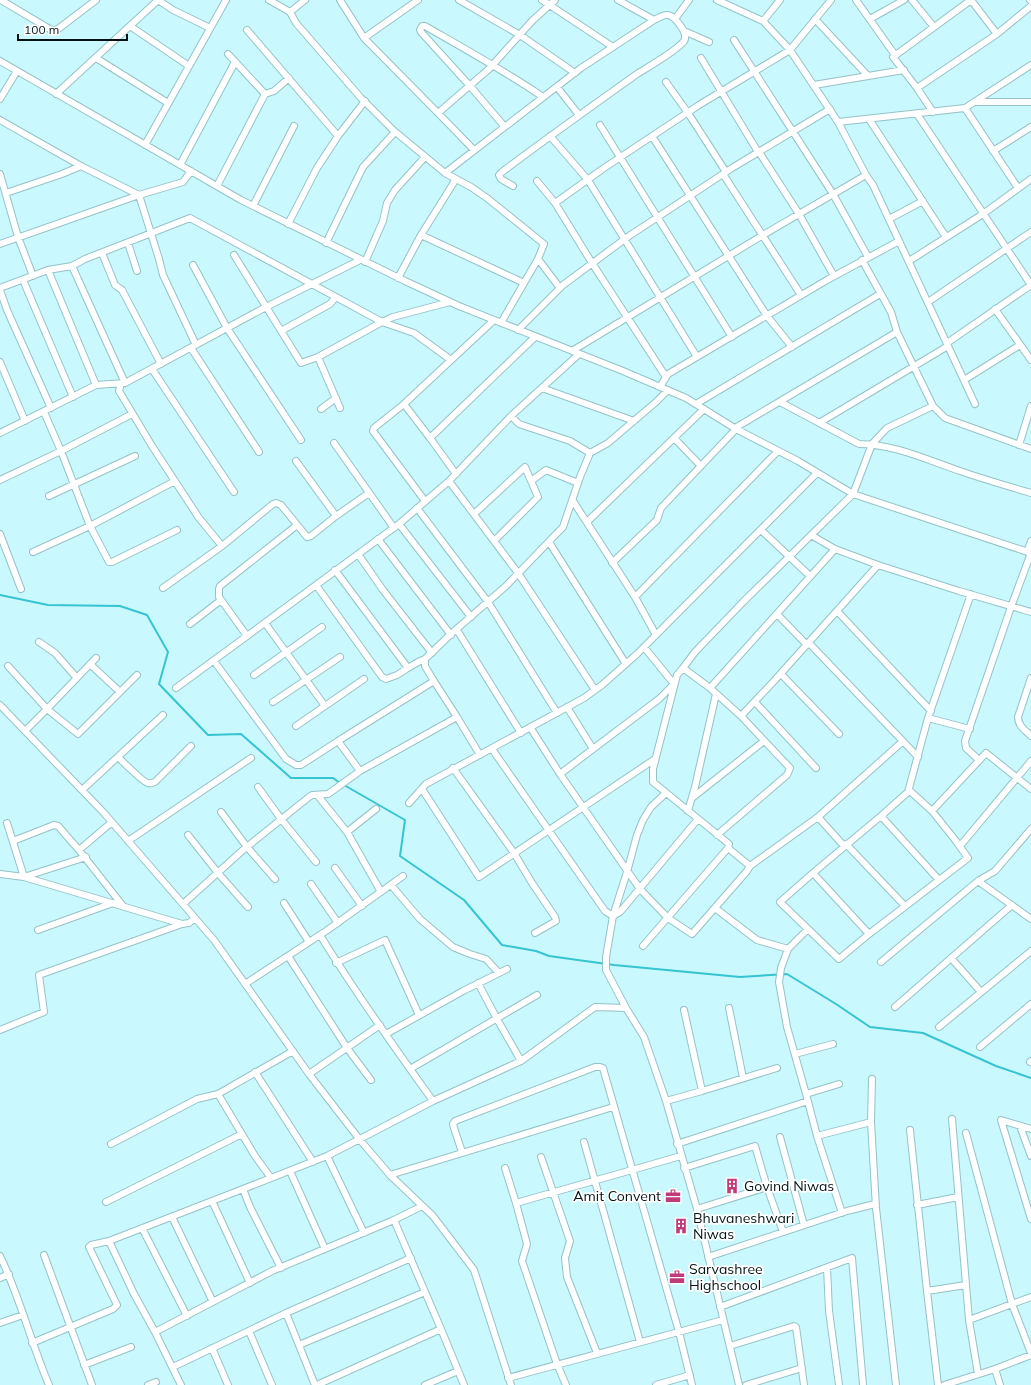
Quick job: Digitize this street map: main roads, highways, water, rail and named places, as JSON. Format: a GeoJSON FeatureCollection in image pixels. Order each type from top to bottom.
{"type":"FeatureCollection","features":[{"type":"Feature","properties":{"kind":"waterway"},"geometry":{"type":"LineString","coordinates":[[0,595],[48,605],[120,606],[147,615],[168,652],[159,684],[208,735],[241,734],[291,778],[333,778],[340,783]]}},
{"type":"Feature","properties":{"kind":"waterway"},"geometry":{"type":"LineString","coordinates":[[344,785],[405,820],[400,856],[464,900],[502,945],[536,951],[549,956],[614,965],[740,977],[787,974],[870,1027],[923,1033],[996,1066],[1031,1078]]}},
{"type":"Feature","properties":{"kind":"place","name":"Govind Niwas"},"geometry":{"type":"Point","coordinates":[732,1186]}},
{"type":"Feature","properties":{"kind":"place","name":"Amit Convent"},"geometry":{"type":"Point","coordinates":[673,1196]}},
{"type":"Feature","properties":{"kind":"place","name":"Bhuvaneshwari Niwas"},"geometry":{"type":"Point","coordinates":[681,1226]}},
{"type":"Feature","properties":{"kind":"place","name":"Sarvashree Highschool"},"geometry":{"type":"Point","coordinates":[677,1277]}}]}
